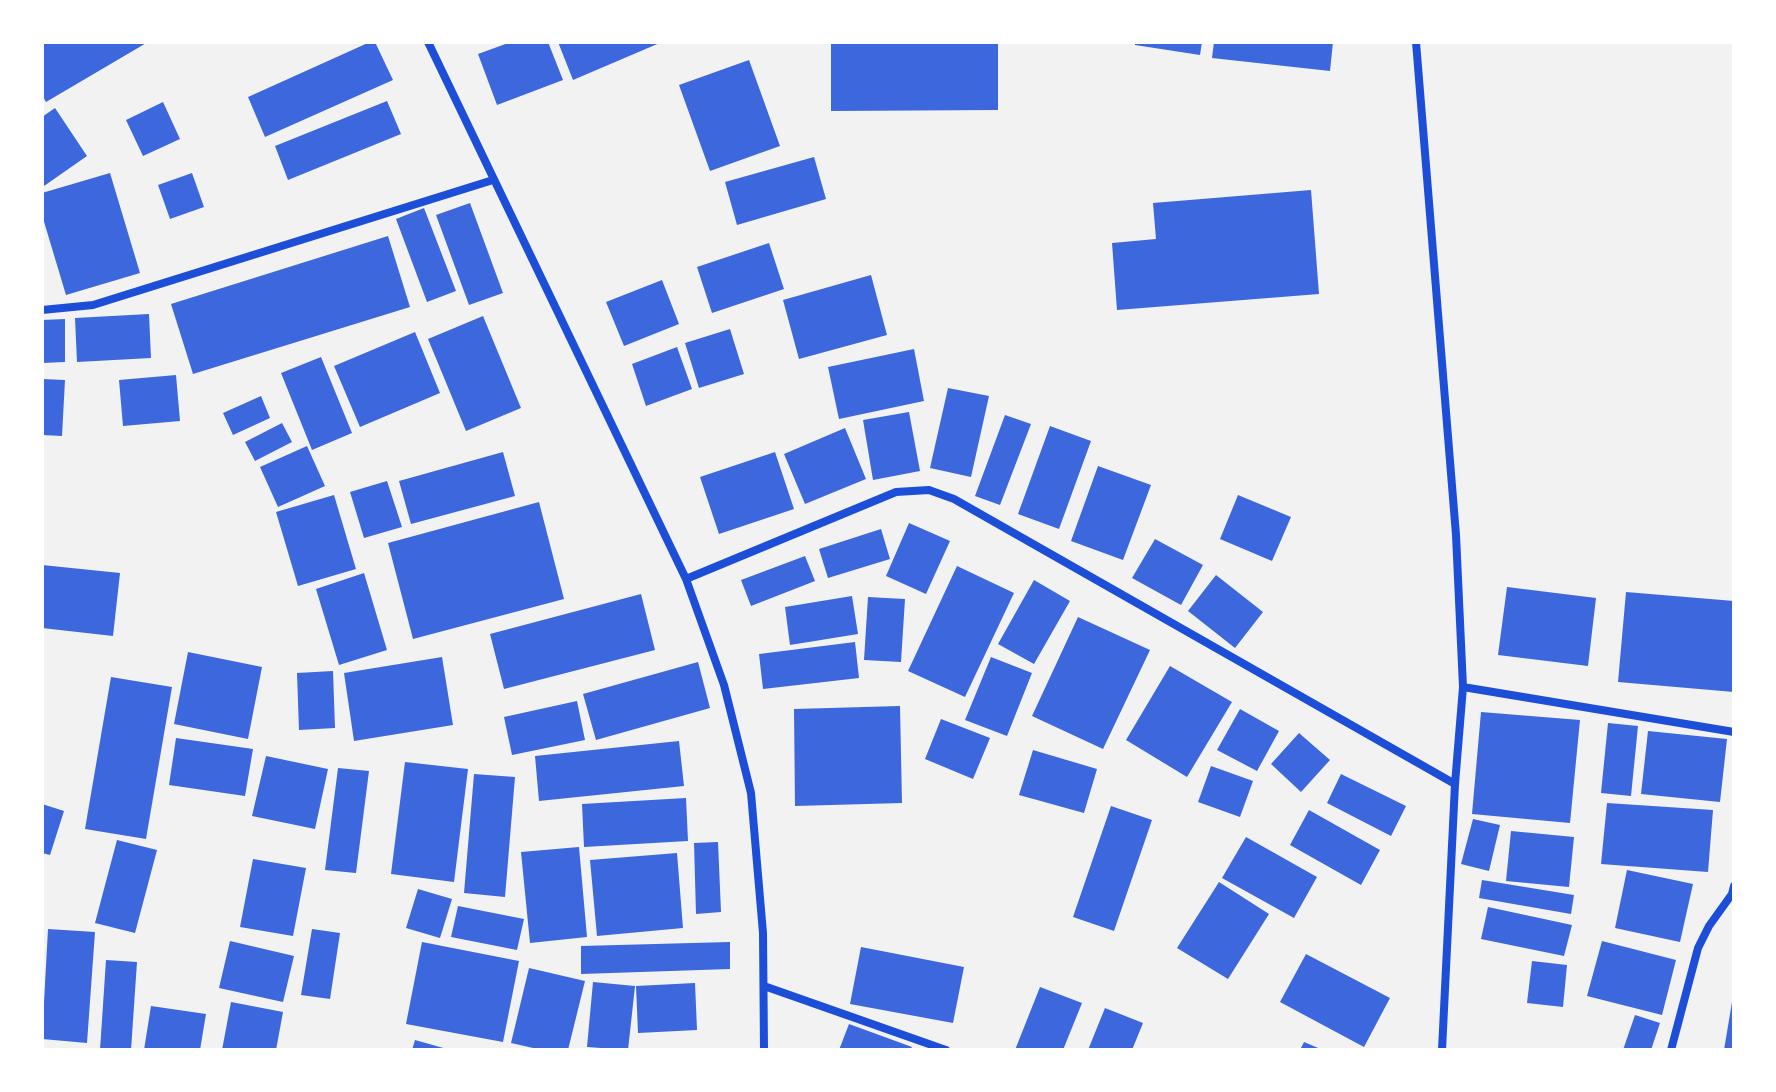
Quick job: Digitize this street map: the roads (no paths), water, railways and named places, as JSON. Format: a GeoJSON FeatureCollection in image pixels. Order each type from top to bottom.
{"type":"FeatureCollection","features":[{"type":"Feature","properties":{"kind":"street"},"geometry":{"type":"LineString","coordinates":[[428,42],[686,579],[724,685],[751,793],[763,933],[764,1050]]}},
{"type":"Feature","properties":{"kind":"street"},"geometry":{"type":"LineString","coordinates":[[1416,42],[1456,535],[1463,687],[1442,1050]]}},
{"type":"Feature","properties":{"kind":"street"},"geometry":{"type":"LineString","coordinates":[[42,310],[93,305],[493,180]]}},
{"type":"Feature","properties":{"kind":"street"},"geometry":{"type":"LineString","coordinates":[[686,579],[896,492],[929,490],[954,499],[1455,784]]}},
{"type":"Feature","properties":{"kind":"street"},"geometry":{"type":"LineString","coordinates":[[1463,687],[1734,732]]}},
{"type":"Feature","properties":{"kind":"street"},"geometry":{"type":"LineString","coordinates":[[1671,1050],[1698,948],[1734,886]]}},
{"type":"Feature","properties":{"kind":"street"},"geometry":{"type":"LineString","coordinates":[[764,986],[946,1050]]}}]}
